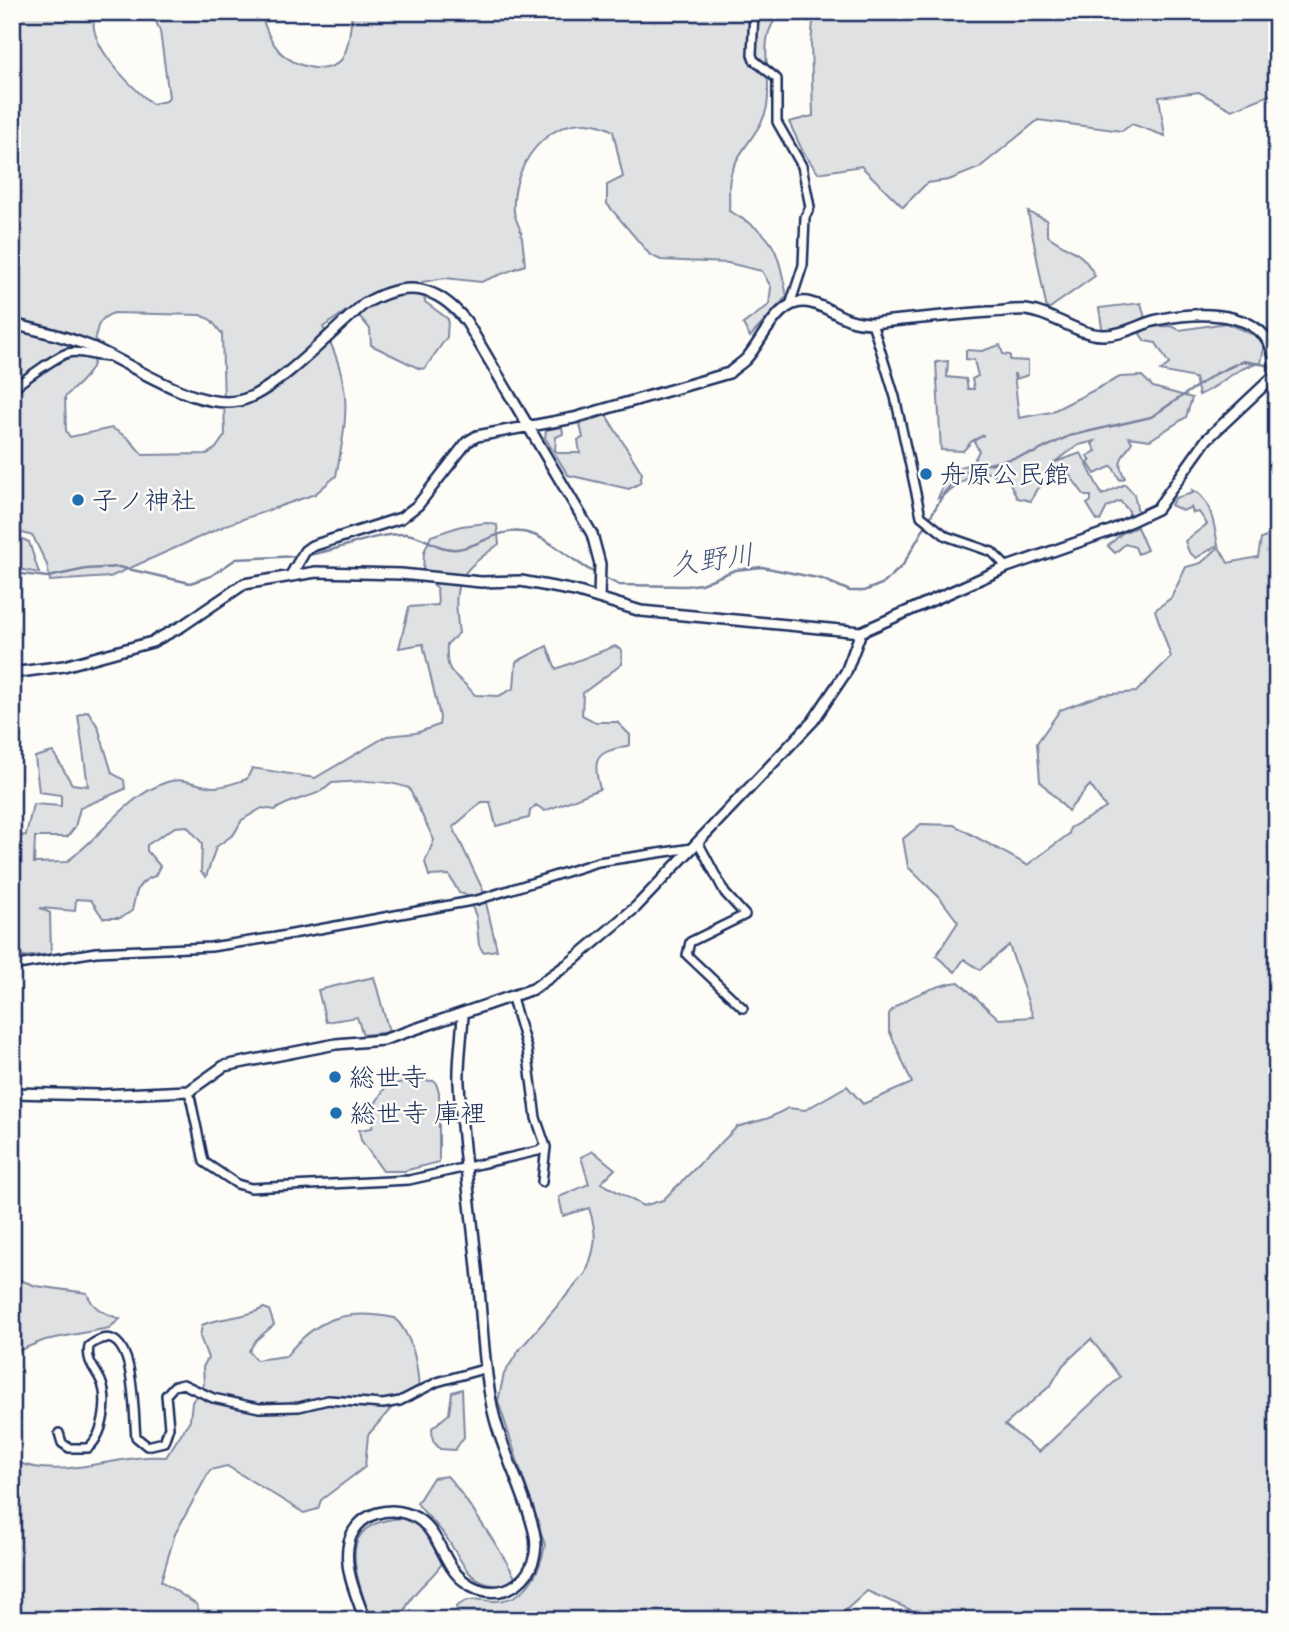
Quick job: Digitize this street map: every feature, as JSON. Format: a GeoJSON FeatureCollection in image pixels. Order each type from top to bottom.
{"type":"FeatureCollection","features":[{"type":"Feature","properties":{"kind":"street"},"geometry":{"type":"LineString","coordinates":[[291,575],[304,551],[312,546],[401,518],[418,505],[467,442],[477,436],[574,418],[729,373],[746,359],[790,305],[803,265],[805,217],[810,207],[802,166],[777,122],[777,79],[754,60],[754,12]]}},
{"type":"Feature","properties":{"kind":"street"},"geometry":{"type":"LineString","coordinates":[[12,324],[70,339],[204,399],[239,401],[270,384],[364,303],[390,290],[422,290],[446,300],[466,321],[530,425],[592,534],[600,564],[600,593]]}},
{"type":"Feature","properties":{"kind":"street"},"geometry":{"type":"LineString","coordinates":[[12,673],[64,666],[152,642],[183,626],[244,584],[291,575],[337,571],[481,582],[521,581],[600,593],[641,611],[861,632],[1007,567],[1110,531],[1157,509],[1207,439],[1275,377],[1276,361],[1261,332],[1238,318],[1223,315],[1155,321],[1114,334],[1099,335],[1026,310],[872,323],[850,322],[812,303],[790,305]]}},
{"type":"Feature","properties":{"kind":"street"},"geometry":{"type":"LineString","coordinates":[[872,323],[895,397],[921,516],[934,529],[992,552],[1007,567]]}},
{"type":"Feature","properties":{"kind":"street"},"geometry":{"type":"LineString","coordinates":[[12,389],[67,353],[85,353],[100,358],[112,356]]}},
{"type":"Feature","properties":{"kind":"street"},"geometry":{"type":"LineString","coordinates":[[12,1093],[99,1095],[189,1091],[224,1066],[336,1044],[383,1040],[512,998],[553,976],[636,907],[813,721],[846,672],[861,632]]}},
{"type":"Feature","properties":{"kind":"street"},"geometry":{"type":"LineString","coordinates":[[12,966],[96,953],[211,947],[262,939],[477,900],[598,862],[695,845]]}},
{"type":"Feature","properties":{"kind":"street"},"geometry":{"type":"LineString","coordinates":[[695,845],[725,893],[745,915],[690,942],[687,955],[743,1008]]}},
{"type":"Feature","properties":{"kind":"street"},"geometry":{"type":"LineString","coordinates":[[512,998],[527,1049],[536,1118],[545,1146],[542,1182]]}},
{"type":"Feature","properties":{"kind":"street"},"geometry":{"type":"LineString","coordinates":[[365,1620],[350,1572],[348,1549],[359,1525],[373,1513],[384,1510],[406,1512],[422,1522],[458,1575],[479,1589],[512,1587],[533,1567],[537,1550],[534,1530],[502,1443],[493,1409],[487,1368],[459,1081],[463,1014]]}},
{"type":"Feature","properties":{"kind":"street"},"geometry":{"type":"LineString","coordinates":[[189,1091],[204,1163],[237,1184],[251,1188],[409,1180],[538,1152],[545,1146]]}},
{"type":"Feature","properties":{"kind":"street"},"geometry":{"type":"LineString","coordinates":[[59,1433],[62,1443],[69,1448],[88,1448],[100,1433],[104,1400],[102,1382],[90,1364],[88,1353],[89,1346],[105,1340],[118,1343],[128,1356],[136,1437],[147,1446],[164,1442],[169,1436],[166,1395],[174,1386],[183,1384],[213,1398],[259,1408],[299,1407],[328,1400],[383,1404],[400,1401],[437,1382],[487,1368]]}},
{"type":"Feature","properties":{"kind":"shaded area"},"geometry":{"type":"Polygon","coordinates":[[[12,12],[96,12],[94,24],[102,49],[122,75],[152,104],[166,101],[169,97],[160,31],[152,12],[261,12],[268,33],[280,52],[301,65],[327,68],[335,65],[344,56],[352,12],[782,12],[774,22],[767,44],[767,106],[755,133],[737,159],[729,182],[729,211],[756,228],[772,244],[787,296],[750,337],[743,324],[769,305],[771,287],[762,271],[728,263],[661,260],[650,255],[607,204],[607,185],[623,177],[613,131],[594,124],[575,124],[542,140],[520,172],[514,212],[521,232],[525,265],[481,282],[445,278],[422,282],[425,302],[448,319],[447,337],[425,368],[420,369],[371,345],[370,329],[352,307],[323,327],[339,366],[345,417],[336,476],[315,494],[229,524],[110,577],[50,581],[47,565],[33,536],[12,530],[12,12]],[[114,313],[100,322],[92,367],[65,397],[66,431],[70,437],[112,428],[128,438],[143,455],[207,454],[216,448],[225,435],[222,334],[211,320],[201,315],[114,313]]]}},
{"type":"Feature","properties":{"kind":"shaded area"},"geometry":{"type":"Polygon","coordinates":[[[814,12],[1277,12],[1277,92],[1232,110],[1199,92],[1159,97],[1165,136],[1132,124],[1122,131],[1038,120],[979,168],[949,180],[927,183],[903,207],[861,166],[818,173],[803,152],[789,122],[813,116],[811,43],[814,12]]]}},
{"type":"Feature","properties":{"kind":"shaded area"},"geometry":{"type":"Polygon","coordinates":[[[1028,212],[1047,220],[1047,235],[1079,255],[1095,276],[1047,310],[1028,212]]]}},
{"type":"Feature","properties":{"kind":"shaded area"},"geometry":{"type":"Polygon","coordinates":[[[1141,303],[1146,322],[1103,334],[1099,308],[1141,303]]]}},
{"type":"Feature","properties":{"kind":"shaded area"},"geometry":{"type":"Polygon","coordinates":[[[1226,323],[1254,335],[1265,344],[1261,363],[1242,369],[1199,395],[1195,378],[1160,371],[1169,364],[1156,343],[1145,341],[1140,334],[1145,327],[1171,326],[1180,330],[1226,323]]]}},
{"type":"Feature","properties":{"kind":"shaded area"},"geometry":{"type":"Polygon","coordinates":[[[1000,345],[1003,354],[1010,355],[1010,360],[1028,361],[1028,375],[1016,379],[1014,374],[1019,418],[1051,412],[1120,377],[1142,376],[1153,387],[1192,398],[1186,417],[1150,440],[1129,437],[1132,442],[1120,463],[1125,478],[1120,480],[1112,466],[1095,474],[1087,456],[1096,451],[1092,444],[1095,441],[1079,445],[1053,463],[1081,453],[1102,495],[1125,484],[1134,494],[1139,517],[1129,519],[1129,511],[1120,501],[1107,507],[1100,521],[1097,520],[1087,504],[1091,501],[1091,496],[1085,496],[1065,469],[1036,490],[1031,501],[1017,498],[1007,477],[984,472],[972,475],[938,498],[950,469],[972,464],[979,451],[974,441],[984,435],[972,441],[963,451],[941,450],[936,362],[948,361],[947,377],[966,379],[968,389],[974,389],[972,379],[978,376],[974,360],[966,359],[966,350],[982,351],[1000,345]]]}},
{"type":"Feature","properties":{"kind":"shaded area"},"geometry":{"type":"Polygon","coordinates":[[[606,415],[642,473],[640,483],[629,489],[568,475],[545,438],[546,430],[562,427],[563,434],[556,437],[555,450],[559,453],[580,453],[578,440],[583,438],[580,424],[606,415]]]}},
{"type":"Feature","properties":{"kind":"shaded area"},"geometry":{"type":"Polygon","coordinates":[[[1192,490],[1204,499],[1208,506],[1218,545],[1196,558],[1189,552],[1185,541],[1207,524],[1199,512],[1193,513],[1191,507],[1183,511],[1171,505],[1175,498],[1193,493],[1192,490]]]}},
{"type":"Feature","properties":{"kind":"shaded area"},"geometry":{"type":"Polygon","coordinates":[[[487,523],[497,525],[499,544],[474,564],[461,580],[456,601],[459,633],[447,644],[448,663],[453,674],[475,695],[499,696],[514,688],[516,662],[547,646],[556,669],[615,646],[622,650],[622,664],[583,693],[582,715],[595,722],[617,722],[630,735],[630,745],[604,753],[597,762],[600,789],[545,811],[536,805],[530,811],[529,818],[496,826],[490,802],[482,802],[453,827],[483,890],[497,950],[483,952],[479,945],[476,916],[467,895],[459,893],[449,875],[429,876],[425,862],[434,840],[409,788],[390,783],[361,781],[332,783],[319,792],[275,810],[262,808],[242,820],[234,834],[216,847],[206,877],[201,872],[202,843],[187,826],[175,827],[147,845],[147,851],[160,866],[155,876],[140,885],[132,911],[120,918],[103,918],[91,900],[76,899],[75,911],[40,908],[50,913],[51,954],[12,958],[12,837],[26,835],[33,804],[61,806],[61,795],[39,792],[35,757],[53,752],[72,784],[88,786],[78,715],[88,711],[98,727],[112,773],[124,780],[125,789],[80,808],[75,827],[67,837],[35,837],[34,863],[66,862],[138,797],[167,782],[180,780],[209,787],[223,786],[247,779],[252,768],[315,778],[387,736],[416,733],[439,725],[440,717],[423,644],[399,648],[409,607],[438,605],[437,588],[423,572],[424,552],[431,536],[461,526],[487,523]]]}},
{"type":"Feature","properties":{"kind":"shaded area"},"geometry":{"type":"Polygon","coordinates":[[[1137,527],[1147,550],[1138,554],[1135,547],[1125,544],[1115,553],[1108,546],[1122,533],[1137,527]]]}},
{"type":"Feature","properties":{"kind":"shaded area"},"geometry":{"type":"Polygon","coordinates":[[[1277,533],[1277,1620],[914,1620],[918,1613],[867,1591],[835,1620],[460,1620],[456,1607],[466,1601],[505,1600],[523,1591],[535,1575],[543,1555],[545,1545],[498,1401],[504,1374],[519,1350],[586,1273],[594,1248],[595,1234],[589,1208],[563,1216],[559,1197],[589,1184],[581,1157],[593,1151],[615,1169],[601,1183],[643,1206],[663,1200],[737,1127],[769,1118],[788,1108],[805,1110],[847,1086],[863,1104],[912,1083],[889,1030],[889,1014],[910,998],[959,982],[999,1019],[1033,1017],[1009,945],[980,970],[964,959],[955,972],[936,956],[958,922],[940,898],[908,867],[903,839],[921,824],[954,825],[1027,865],[1069,834],[1070,828],[1106,808],[1090,785],[1068,811],[1040,781],[1037,743],[1060,710],[1101,695],[1136,692],[1171,657],[1155,610],[1171,598],[1186,567],[1201,563],[1219,547],[1228,563],[1258,557],[1261,539],[1277,533]],[[1091,1339],[1063,1365],[1051,1385],[1005,1425],[1039,1452],[1120,1377],[1091,1339]]]}},
{"type":"Feature","properties":{"kind":"shaded area"},"geometry":{"type":"Polygon","coordinates":[[[12,534],[29,542],[39,573],[12,568],[12,534]]]}},
{"type":"Feature","properties":{"kind":"shaded area"},"geometry":{"type":"Polygon","coordinates":[[[374,977],[389,1032],[363,1035],[357,1017],[326,1022],[318,990],[374,977]]]}},
{"type":"Feature","properties":{"kind":"shaded area"},"geometry":{"type":"Polygon","coordinates":[[[412,1080],[435,1081],[439,1092],[439,1162],[404,1171],[383,1171],[361,1140],[359,1130],[372,1128],[375,1104],[386,1086],[412,1080]]]}},
{"type":"Feature","properties":{"kind":"shaded area"},"geometry":{"type":"Polygon","coordinates":[[[12,1277],[36,1286],[87,1293],[96,1307],[120,1319],[109,1328],[45,1340],[15,1352],[12,1359],[12,1277]]]}},
{"type":"Feature","properties":{"kind":"shaded area"},"geometry":{"type":"Polygon","coordinates":[[[264,1308],[269,1310],[274,1325],[256,1340],[249,1351],[256,1360],[286,1356],[309,1333],[333,1319],[362,1314],[377,1315],[395,1318],[401,1326],[413,1350],[419,1388],[400,1398],[368,1435],[365,1467],[321,1500],[318,1509],[304,1513],[227,1466],[210,1470],[175,1534],[161,1581],[197,1605],[201,1620],[12,1620],[12,1460],[50,1469],[166,1457],[190,1420],[192,1402],[204,1384],[203,1367],[208,1358],[200,1337],[202,1325],[264,1308]]]}},
{"type":"Feature","properties":{"kind":"shaded area"},"geometry":{"type":"Polygon","coordinates":[[[462,1389],[464,1437],[455,1450],[440,1449],[433,1441],[432,1428],[449,1414],[452,1392],[462,1389]]]}},
{"type":"Feature","properties":{"kind":"shaded area"},"geometry":{"type":"Polygon","coordinates":[[[447,1476],[498,1549],[517,1585],[489,1585],[472,1576],[443,1533],[417,1503],[433,1478],[447,1476]]]}},
{"type":"Feature","properties":{"kind":"shaded area"},"geometry":{"type":"Polygon","coordinates":[[[409,1518],[434,1543],[443,1562],[409,1601],[402,1620],[370,1620],[355,1566],[355,1550],[359,1537],[368,1527],[385,1521],[409,1518]]]}},
{"type":"Feature","properties":{"kind":"waterway","name":"久野川"},"geometry":{"type":"LineString","coordinates":[[603,577],[619,585],[686,586],[701,584],[735,570],[762,567],[822,579],[850,591],[864,591],[884,583],[903,565],[944,493],[959,476],[972,468],[1034,453],[1069,436],[1151,417],[1215,374],[1243,361],[1272,366]]}},
{"type":"Feature","properties":{"kind":"waterway","name":"久野川"},"geometry":{"type":"LineString","coordinates":[[307,555],[393,534],[413,535],[444,548],[457,549],[502,533],[522,532],[550,543],[597,574]]}},
{"type":"Feature","properties":{"kind":"waterway"},"geometry":{"type":"LineString","coordinates":[[12,573],[48,577],[86,569],[119,567],[190,583],[211,576],[236,559],[300,556]]}},
{"type":"Feature","properties":{"kind":"place","name":"舟原公民館"},"geometry":{"type":"Point","coordinates":[926,474]}},
{"type":"Feature","properties":{"kind":"place","name":"子ノ神社"},"geometry":{"type":"Point","coordinates":[78,500]}},
{"type":"Feature","properties":{"kind":"place","name":"総世寺"},"geometry":{"type":"Point","coordinates":[335,1077]}},
{"type":"Feature","properties":{"kind":"place","name":"総世寺 庫裡"},"geometry":{"type":"Point","coordinates":[336,1113]}}]}
